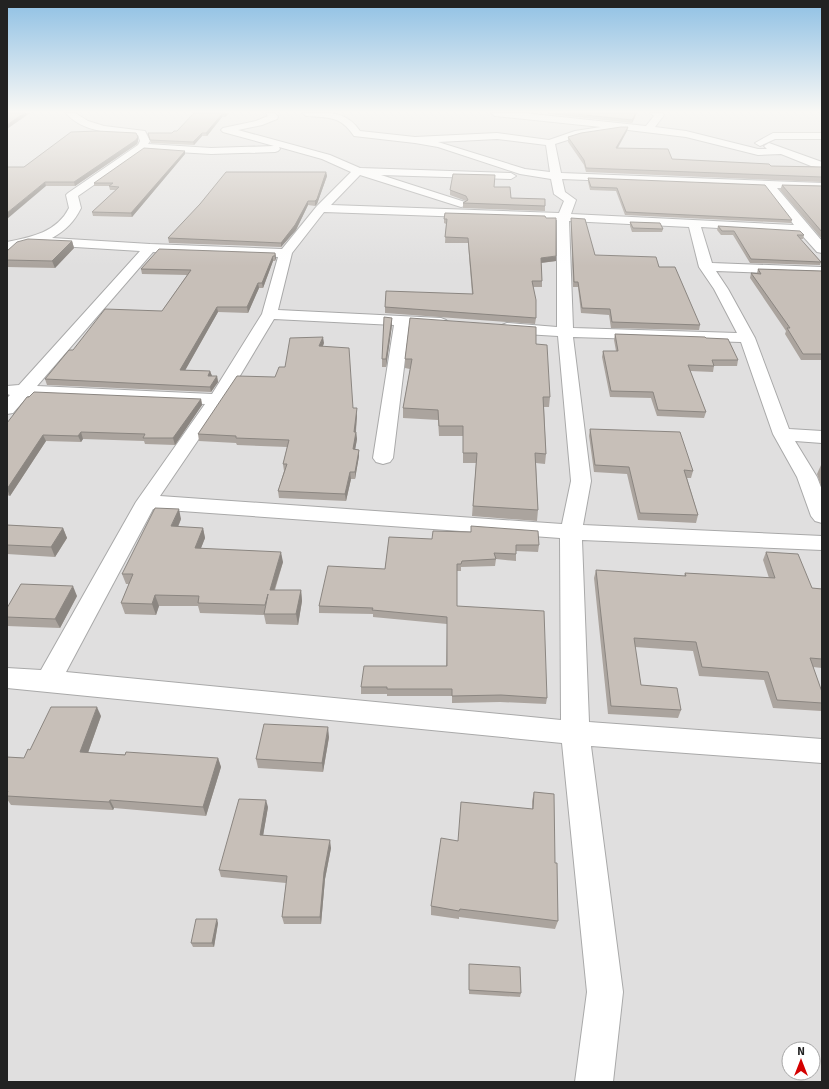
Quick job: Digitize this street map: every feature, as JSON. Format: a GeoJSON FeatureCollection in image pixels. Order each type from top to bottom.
{"type":"FeatureCollection","features":[{"type":"Feature","properties":{"kind":"street"},"geometry":{"type":"LineString","coordinates":[[9,248],[36,240],[57,230],[72,218],[75,208],[72,195],[117,164]]}},
{"type":"Feature","properties":{"kind":"street"},"geometry":{"type":"LineString","coordinates":[[342,164],[358,171],[484,213]]}},
{"type":"Feature","properties":{"kind":"street"},"geometry":{"type":"LineString","coordinates":[[499,164],[524,172],[556,176]]}},
{"type":"Feature","properties":{"kind":"street"},"geometry":{"type":"LineString","coordinates":[[554,164],[560,194],[574,202],[564,218],[565,332],[581,480],[571,532],[575,733],[605,992],[594,1082]]}},
{"type":"Feature","properties":{"kind":"street"},"geometry":{"type":"LineString","coordinates":[[48,681],[146,502],[217,399],[269,314],[286,253],[321,208],[358,171],[532,177],[556,176],[822,186]]}},
{"type":"Feature","properties":{"kind":"street"},"geometry":{"type":"LineString","coordinates":[[768,184],[822,249]]}},
{"type":"Feature","properties":{"kind":"street"},"geometry":{"type":"LineString","coordinates":[[593,207],[632,221]]}},
{"type":"Feature","properties":{"kind":"street"},"geometry":{"type":"LineString","coordinates":[[321,208],[484,213],[804,229]]}},
{"type":"Feature","properties":{"kind":"street"},"geometry":{"type":"LineString","coordinates":[[694,224],[706,267],[721,289],[747,338],[782,434],[807,477],[822,516]]}},
{"type":"Feature","properties":{"kind":"street"},"geometry":{"type":"LineString","coordinates":[[36,240],[150,248],[286,253]]}},
{"type":"Feature","properties":{"kind":"street"},"geometry":{"type":"LineString","coordinates":[[7,408],[15,390],[150,248]]}},
{"type":"Feature","properties":{"kind":"street"},"geometry":{"type":"LineString","coordinates":[[706,267],[822,271]]}},
{"type":"Feature","properties":{"kind":"street"},"geometry":{"type":"LineString","coordinates":[[269,314],[456,324]]}},
{"type":"Feature","properties":{"kind":"street"},"geometry":{"type":"LineString","coordinates":[[383,458],[402,320]]}},
{"type":"Feature","properties":{"kind":"street"},"geometry":{"type":"LineString","coordinates":[[495,327],[565,332],[747,338]]}},
{"type":"Feature","properties":{"kind":"street"},"geometry":{"type":"LineString","coordinates":[[15,390],[217,399]]}},
{"type":"Feature","properties":{"kind":"street"},"geometry":{"type":"LineString","coordinates":[[782,434],[822,437]]}},
{"type":"Feature","properties":{"kind":"street"},"geometry":{"type":"LineString","coordinates":[[146,502],[571,532],[822,543]]}},
{"type":"Feature","properties":{"kind":"street"},"geometry":{"type":"LineString","coordinates":[[7,678],[575,733],[822,752]]}},
{"type":"Feature","properties":{"kind":"shaded area"},"geometry":{"type":"Polygon","coordinates":[[[7,164],[822,164],[822,1082],[7,1082],[7,164]]]}},
{"type":"Feature","properties":{"kind":"building"},"geometry":{"type":"Polygon","coordinates":[[[28,164],[101,164],[74,182],[45,182],[7,213],[7,167],[24,167],[28,164]]]}},
{"type":"Feature","properties":{"kind":"building"},"geometry":{"type":"Polygon","coordinates":[[[121,164],[174,164],[131,213],[92,212],[119,187],[109,186],[113,183],[94,183],[121,164]]]}},
{"type":"Feature","properties":{"kind":"building"},"geometry":{"type":"Polygon","coordinates":[[[585,164],[766,164],[771,166],[822,167],[822,177],[586,168],[585,164]]]}},
{"type":"Feature","properties":{"kind":"building"},"geometry":{"type":"Polygon","coordinates":[[[226,172],[326,172],[317,199],[315,201],[308,201],[295,225],[281,243],[168,238],[200,204],[226,172]]]}},
{"type":"Feature","properties":{"kind":"building"},"geometry":{"type":"Polygon","coordinates":[[[453,174],[495,175],[494,187],[510,187],[511,198],[545,199],[545,206],[463,203],[468,200],[466,196],[450,190],[453,174]]]}},
{"type":"Feature","properties":{"kind":"building"},"geometry":{"type":"Polygon","coordinates":[[[588,178],[765,185],[792,220],[626,212],[617,188],[591,187],[588,178]]]}},
{"type":"Feature","properties":{"kind":"building"},"geometry":{"type":"Polygon","coordinates":[[[782,185],[822,186],[822,232],[782,185]]]}},
{"type":"Feature","properties":{"kind":"building"},"geometry":{"type":"Polygon","coordinates":[[[445,213],[545,216],[546,218],[556,218],[556,256],[541,258],[542,281],[532,281],[536,300],[536,318],[385,307],[386,291],[473,294],[468,238],[445,237],[447,219],[444,219],[445,213]]]}},
{"type":"Feature","properties":{"kind":"building"},"geometry":{"type":"Polygon","coordinates":[[[571,218],[585,219],[595,255],[656,257],[659,267],[675,267],[700,325],[612,322],[610,309],[582,308],[578,282],[574,282],[571,218]]]}},
{"type":"Feature","properties":{"kind":"building"},"geometry":{"type":"Polygon","coordinates":[[[630,222],[660,223],[663,229],[633,228],[630,222]]]}},
{"type":"Feature","properties":{"kind":"building"},"geometry":{"type":"Polygon","coordinates":[[[718,226],[800,231],[804,235],[797,235],[821,262],[751,259],[734,231],[722,231],[718,226]]]}},
{"type":"Feature","properties":{"kind":"building"},"geometry":{"type":"Polygon","coordinates":[[[28,239],[72,241],[52,261],[7,260],[7,251],[17,242],[28,239]]]}},
{"type":"Feature","properties":{"kind":"building"},"geometry":{"type":"Polygon","coordinates":[[[159,249],[275,253],[262,283],[258,283],[247,307],[217,307],[180,370],[210,371],[208,376],[217,376],[210,387],[45,379],[69,350],[73,350],[105,309],[162,311],[191,270],[141,269],[159,249]]]}},
{"type":"Feature","properties":{"kind":"building"},"geometry":{"type":"Polygon","coordinates":[[[758,269],[822,271],[822,354],[803,354],[787,328],[790,328],[751,273],[761,274],[758,269]]]}},
{"type":"Feature","properties":{"kind":"building"},"geometry":{"type":"Polygon","coordinates":[[[384,317],[392,318],[386,359],[382,359],[384,317]]]}},
{"type":"Feature","properties":{"kind":"building"},"geometry":{"type":"Polygon","coordinates":[[[410,318],[536,327],[536,344],[547,345],[550,397],[543,397],[546,454],[535,453],[538,510],[473,506],[477,453],[463,453],[463,426],[439,426],[438,410],[403,408],[412,359],[405,359],[410,318]]]}},
{"type":"Feature","properties":{"kind":"building"},"geometry":{"type":"Polygon","coordinates":[[[615,334],[728,339],[738,360],[712,360],[714,366],[688,365],[706,412],[658,410],[653,392],[611,391],[603,351],[618,351],[615,334]]]}},
{"type":"Feature","properties":{"kind":"building"},"geometry":{"type":"Polygon","coordinates":[[[323,337],[319,346],[349,348],[353,408],[357,408],[354,432],[356,432],[353,449],[359,450],[355,472],[350,472],[345,494],[278,491],[287,464],[283,464],[289,440],[236,438],[236,436],[198,434],[237,376],[275,377],[279,367],[285,367],[290,338],[323,337]]]}},
{"type":"Feature","properties":{"kind":"building"},"geometry":{"type":"Polygon","coordinates":[[[34,392],[201,399],[173,438],[143,438],[145,434],[81,432],[78,436],[43,435],[7,489],[7,423],[27,397],[34,392]]]}},
{"type":"Feature","properties":{"kind":"building"},"geometry":{"type":"Polygon","coordinates":[[[590,429],[680,432],[693,471],[684,470],[698,515],[640,513],[629,467],[595,465],[590,429]]]}},
{"type":"Feature","properties":{"kind":"building"},"geometry":{"type":"Polygon","coordinates":[[[155,508],[179,509],[171,526],[203,528],[195,548],[281,552],[270,590],[301,590],[296,614],[264,614],[268,594],[265,605],[198,603],[199,596],[155,595],[152,604],[121,603],[133,574],[122,574],[155,508]]]}},
{"type":"Feature","properties":{"kind":"building"},"geometry":{"type":"Polygon","coordinates":[[[7,525],[63,528],[51,547],[7,545],[7,525]]]}},
{"type":"Feature","properties":{"kind":"building"},"geometry":{"type":"Polygon","coordinates":[[[471,526],[538,531],[539,545],[516,545],[516,554],[494,553],[496,559],[462,561],[461,564],[457,564],[457,606],[544,611],[547,698],[501,695],[452,696],[452,689],[387,689],[387,687],[361,687],[364,666],[447,666],[447,617],[372,610],[373,608],[319,606],[328,566],[385,569],[389,537],[432,539],[433,531],[471,532],[471,526]]]}},
{"type":"Feature","properties":{"kind":"building"},"geometry":{"type":"Polygon","coordinates":[[[766,552],[798,554],[812,588],[822,589],[822,659],[810,658],[822,692],[822,703],[777,700],[768,672],[702,667],[696,642],[634,638],[641,685],[677,688],[681,710],[611,706],[596,570],[686,576],[685,573],[775,578],[766,552]]]}},
{"type":"Feature","properties":{"kind":"building"},"geometry":{"type":"Polygon","coordinates":[[[21,584],[73,586],[55,619],[7,617],[7,608],[21,584]]]}},
{"type":"Feature","properties":{"kind":"building"},"geometry":{"type":"Polygon","coordinates":[[[51,707],[97,707],[80,752],[125,755],[126,752],[218,758],[203,807],[110,800],[109,802],[7,796],[7,757],[24,758],[28,749],[30,750],[51,707]]]}},
{"type":"Feature","properties":{"kind":"building"},"geometry":{"type":"Polygon","coordinates":[[[264,724],[328,727],[322,763],[256,759],[264,724]]]}},
{"type":"Feature","properties":{"kind":"building"},"geometry":{"type":"Polygon","coordinates":[[[534,792],[554,794],[558,921],[460,909],[459,911],[431,906],[441,838],[458,841],[461,802],[533,809],[534,792]]]}},
{"type":"Feature","properties":{"kind":"building"},"geometry":{"type":"Polygon","coordinates":[[[239,799],[266,800],[260,835],[330,840],[324,872],[320,917],[282,917],[287,876],[219,870],[239,799]]]}},
{"type":"Feature","properties":{"kind":"building"},"geometry":{"type":"Polygon","coordinates":[[[196,919],[217,919],[212,943],[191,943],[196,919]]]}},
{"type":"Feature","properties":{"kind":"building"},"geometry":{"type":"Polygon","coordinates":[[[469,964],[520,967],[521,993],[469,990],[469,964]]]}}]}
